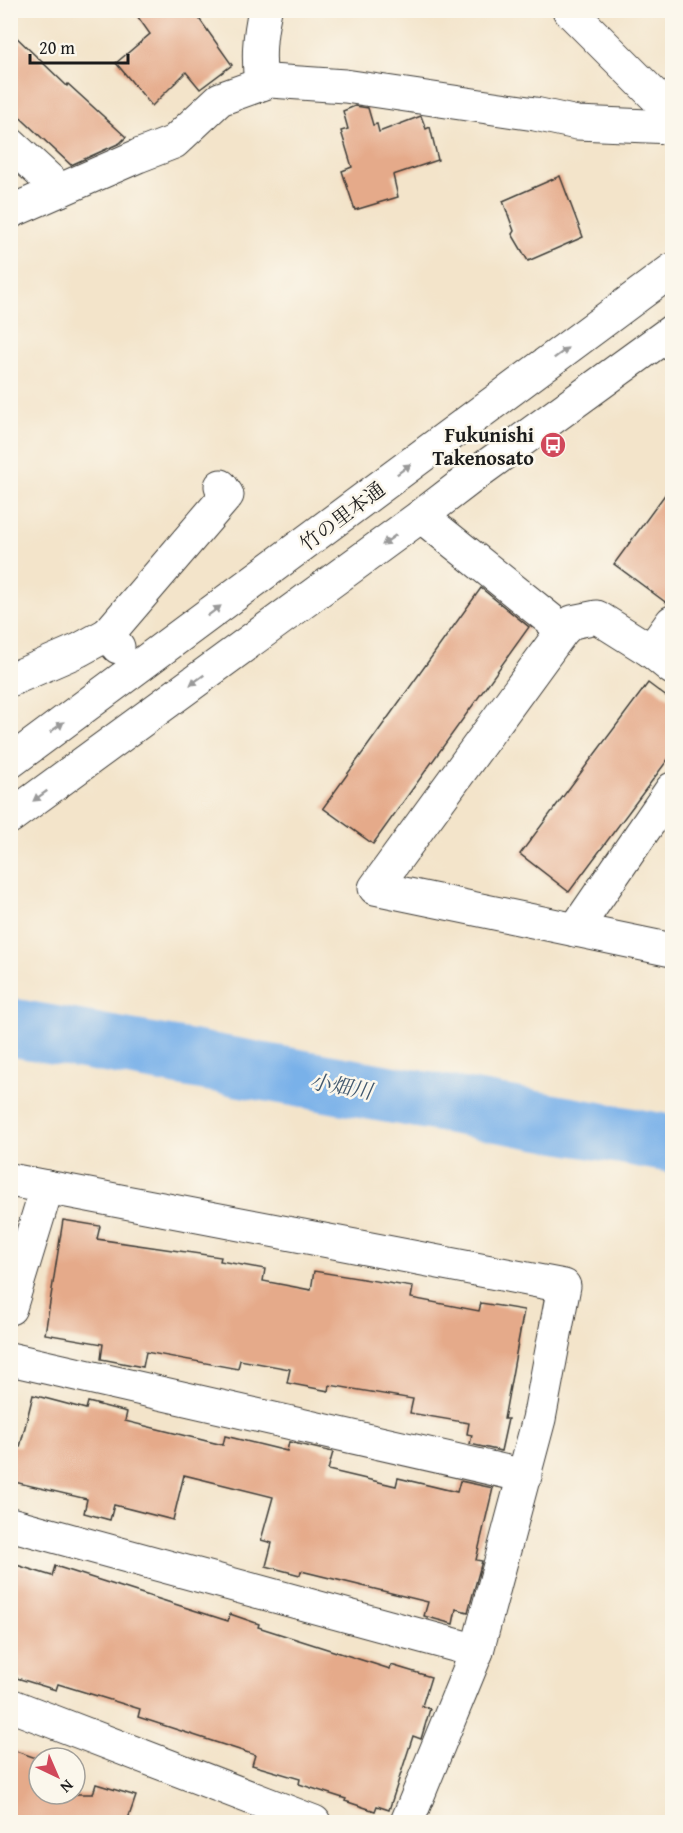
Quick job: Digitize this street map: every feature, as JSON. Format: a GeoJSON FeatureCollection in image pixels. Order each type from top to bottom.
{"type":"FeatureCollection","features":[{"type":"Feature","properties":{"kind":"street"},"geometry":{"type":"LineString","coordinates":[[261,84],[259,40],[265,10]]}},
{"type":"Feature","properties":{"kind":"street"},"geometry":{"type":"LineString","coordinates":[[569,10],[672,112]]}},
{"type":"Feature","properties":{"kind":"street"},"geometry":{"type":"LineString","coordinates":[[10,213],[174,142],[220,99],[270,81],[345,86],[535,114],[577,123],[672,127]]}},
{"type":"Feature","properties":{"kind":"street"},"geometry":{"type":"LineString","coordinates":[[10,144],[60,190]]}},
{"type":"Feature","properties":{"kind":"street","name":"竹の里本通"},"geometry":{"type":"LineString","coordinates":[[10,762],[672,270]]}},
{"type":"Feature","properties":{"kind":"street"},"geometry":{"type":"LineString","coordinates":[[10,818],[672,331]]}},
{"type":"Feature","properties":{"kind":"street"},"geometry":{"type":"LineString","coordinates":[[10,680],[79,650],[113,640],[227,495],[221,486]]}},
{"type":"Feature","properties":{"kind":"street"},"geometry":{"type":"LineString","coordinates":[[421,516],[563,630]]}},
{"type":"Feature","properties":{"kind":"street"},"geometry":{"type":"LineString","coordinates":[[672,622],[662,660],[597,617],[572,622],[563,630],[375,888],[672,950]]}},
{"type":"Feature","properties":{"kind":"street"},"geometry":{"type":"LineString","coordinates":[[575,930],[672,789]]}},
{"type":"Feature","properties":{"kind":"street"},"geometry":{"type":"LineString","coordinates":[[10,1179],[564,1286],[539,1419],[477,1651],[407,1822]]}},
{"type":"Feature","properties":{"kind":"street"},"geometry":{"type":"LineString","coordinates":[[10,1308],[47,1187]]}},
{"type":"Feature","properties":{"kind":"street"},"geometry":{"type":"LineString","coordinates":[[10,1359],[525,1476]]}},
{"type":"Feature","properties":{"kind":"street"},"geometry":{"type":"LineString","coordinates":[[10,1524],[477,1651]]}},
{"type":"Feature","properties":{"kind":"street"},"geometry":{"type":"LineString","coordinates":[[10,1705],[314,1822]]}},
{"type":"Feature","properties":{"kind":"building"},"geometry":{"type":"Polygon","coordinates":[[[133,10],[193,10],[232,65],[200,89],[186,72],[152,106],[116,63],[150,34],[133,10]]]}},
{"type":"Feature","properties":{"kind":"building"},"geometry":{"type":"Polygon","coordinates":[[[10,31],[67,86],[68,84],[126,137],[120,143],[71,165],[10,108],[10,31]]]}},
{"type":"Feature","properties":{"kind":"building"},"geometry":{"type":"Polygon","coordinates":[[[355,106],[368,108],[373,125],[377,124],[379,132],[421,116],[426,129],[430,127],[438,160],[393,175],[398,197],[355,210],[342,171],[352,167],[341,131],[348,129],[343,111],[355,106]]]}},
{"type":"Feature","properties":{"kind":"building"},"geometry":{"type":"Polygon","coordinates":[[[560,176],[583,237],[528,261],[512,234],[514,231],[503,201],[560,176]]]}},
{"type":"Feature","properties":{"kind":"building"},"geometry":{"type":"Polygon","coordinates":[[[672,485],[672,603],[668,604],[614,564],[672,485]]]}},
{"type":"Feature","properties":{"kind":"building"},"geometry":{"type":"Polygon","coordinates":[[[481,588],[529,627],[373,844],[323,808],[481,588]]]}},
{"type":"Feature","properties":{"kind":"building"},"geometry":{"type":"Polygon","coordinates":[[[648,683],[672,701],[672,754],[569,892],[520,854],[648,683]]]}},
{"type":"Feature","properties":{"kind":"building"},"geometry":{"type":"Polygon","coordinates":[[[63,1220],[100,1226],[97,1239],[221,1257],[220,1261],[265,1269],[263,1281],[311,1290],[314,1271],[413,1287],[411,1298],[479,1311],[481,1303],[524,1310],[504,1419],[508,1419],[501,1451],[470,1444],[472,1435],[467,1434],[469,1423],[410,1413],[413,1399],[330,1385],[329,1391],[287,1383],[290,1369],[240,1360],[238,1369],[146,1352],[143,1367],[101,1359],[103,1344],[45,1334],[63,1220]]]}},
{"type":"Feature","properties":{"kind":"building"},"geometry":{"type":"Polygon","coordinates":[[[33,1395],[86,1409],[88,1402],[127,1412],[125,1421],[223,1445],[225,1436],[287,1451],[289,1442],[333,1452],[328,1470],[396,1486],[398,1478],[457,1492],[460,1481],[493,1488],[476,1560],[482,1561],[468,1612],[456,1609],[453,1624],[424,1616],[428,1602],[301,1571],[300,1575],[266,1566],[272,1543],[261,1540],[273,1497],[184,1475],[173,1520],[114,1505],[110,1520],[84,1513],[87,1499],[10,1481],[10,1444],[20,1447],[33,1395]]]}},
{"type":"Feature","properties":{"kind":"building"},"geometry":{"type":"Polygon","coordinates":[[[10,1563],[52,1576],[55,1566],[228,1621],[230,1614],[259,1624],[258,1627],[390,1669],[391,1665],[431,1677],[422,1706],[430,1709],[421,1739],[413,1736],[389,1810],[377,1806],[375,1811],[299,1784],[300,1779],[252,1765],[255,1755],[138,1717],[140,1709],[58,1684],[56,1690],[10,1676],[10,1563]]]}},
{"type":"Feature","properties":{"kind":"building"},"geometry":{"type":"Polygon","coordinates":[[[10,1749],[27,1755],[27,1806],[87,1806],[87,1794],[93,1794],[96,1784],[136,1796],[127,1822],[10,1822],[10,1749]]]}},
{"type":"Feature","properties":{"kind":"waterway","name":"小畑川"},"geometry":{"type":"LineString","coordinates":[[10,1027],[672,1144]]}},
{"type":"Feature","properties":{"kind":"place","name":"Fukunishi Takenosato"},"geometry":{"type":"Point","coordinates":[553,445]}}]}
